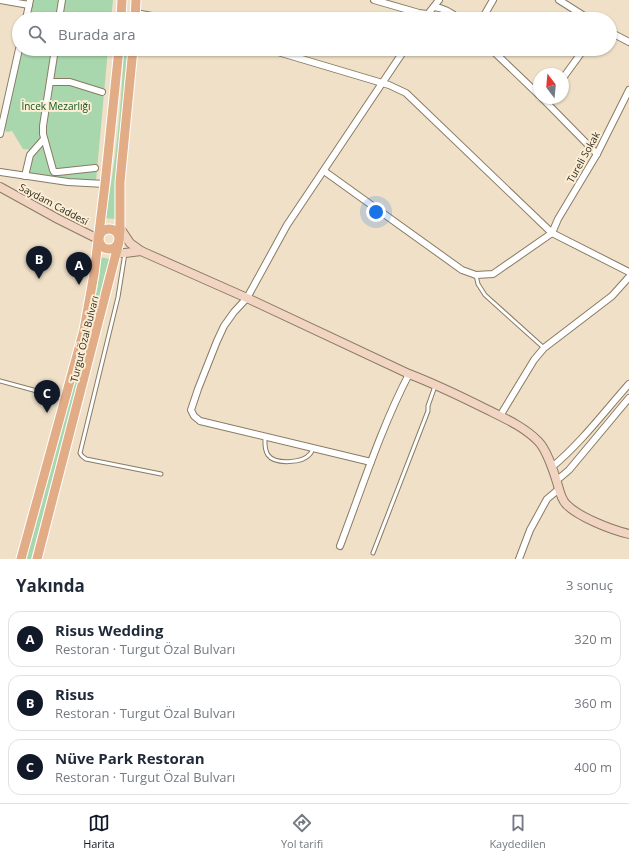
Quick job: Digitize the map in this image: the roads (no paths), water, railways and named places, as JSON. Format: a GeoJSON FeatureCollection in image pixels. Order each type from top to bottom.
{"type":"FeatureCollection","features":[{"type":"Feature","properties":{"kind":"main road"},"geometry":{"type":"LineString","coordinates":[[121,12],[122,0]]}},
{"type":"Feature","properties":{"kind":"main road"},"geometry":{"type":"LineString","coordinates":[[135,12],[136,0]]}},
{"type":"Feature","properties":{"kind":"main road","name":"Turgut Özal Bulvarı"},"geometry":{"type":"LineString","coordinates":[[21,559],[88,311],[105,184],[117,56]]}},
{"type":"Feature","properties":{"kind":"main road","name":"Turgut Özal Bulvarı"},"geometry":{"type":"LineString","coordinates":[[38,559],[121,253],[119,242],[120,182],[132,56]]}},
{"type":"Feature","properties":{"kind":"main road"},"geometry":{"type":"LineString","coordinates":[[110,229],[116,232],[119,242],[115,248],[109,250],[100,245],[98,239],[103,230],[110,229]]}},
{"type":"Feature","properties":{"kind":"street"},"geometry":{"type":"LineString","coordinates":[[0,0],[29,3]]}},
{"type":"Feature","properties":{"kind":"street"},"geometry":{"type":"LineString","coordinates":[[60,12],[62,0]]}},
{"type":"Feature","properties":{"kind":"street"},"geometry":{"type":"LineString","coordinates":[[374,0],[416,12]]}},
{"type":"Feature","properties":{"kind":"street"},"geometry":{"type":"LineString","coordinates":[[430,12],[439,0]]}},
{"type":"Feature","properties":{"kind":"street"},"geometry":{"type":"LineString","coordinates":[[486,12],[493,0]]}},
{"type":"Feature","properties":{"kind":"street"},"geometry":{"type":"LineString","coordinates":[[559,0],[577,12]]}},
{"type":"Feature","properties":{"kind":"street"},"geometry":{"type":"LineString","coordinates":[[434,7],[443,8],[450,12]]}},
{"type":"Feature","properties":{"kind":"street"},"geometry":{"type":"LineString","coordinates":[[617,36],[629,42]]}},
{"type":"Feature","properties":{"kind":"street"},"geometry":{"type":"LineString","coordinates":[[0,134],[2,113],[17,56]]}},
{"type":"Feature","properties":{"kind":"street"},"geometry":{"type":"LineString","coordinates":[[53,56],[43,126],[44,139],[54,172],[95,168]]}},
{"type":"Feature","properties":{"kind":"street"},"geometry":{"type":"LineString","coordinates":[[292,56],[383,83],[406,93],[552,233],[629,272]]}},
{"type":"Feature","properties":{"kind":"street"},"geometry":{"type":"LineString","coordinates":[[371,462],[200,421],[194,416],[191,410],[220,334],[234,312],[247,298],[287,225],[400,56]]}},
{"type":"Feature","properties":{"kind":"street"},"geometry":{"type":"LineString","coordinates":[[498,56],[533,89]]}},
{"type":"Feature","properties":{"kind":"street"},"geometry":{"type":"LineString","coordinates":[[569,70],[579,56]]}},
{"type":"Feature","properties":{"kind":"street"},"geometry":{"type":"LineString","coordinates":[[50,82],[70,82],[102,92]]}},
{"type":"Feature","properties":{"kind":"street","name":"Tureli Sokak"},"geometry":{"type":"LineString","coordinates":[[552,233],[558,219],[597,154],[629,90]]}},
{"type":"Feature","properties":{"kind":"street"},"geometry":{"type":"LineString","coordinates":[[551,104],[597,154]]}},
{"type":"Feature","properties":{"kind":"street"},"geometry":{"type":"LineString","coordinates":[[25,176],[30,155],[44,139]]}},
{"type":"Feature","properties":{"kind":"street"},"geometry":{"type":"LineString","coordinates":[[324,170],[462,270],[476,275],[492,274],[552,233]]}},
{"type":"Feature","properties":{"kind":"street","name":"Saydam Caddesi"},"geometry":{"type":"LineString","coordinates":[[0,172],[68,182],[105,184]]}},
{"type":"Feature","properties":{"kind":"street","name":"Saydam Caddesi"},"geometry":{"type":"LineString","coordinates":[[0,187],[98,239]]}},
{"type":"Feature","properties":{"kind":"street"},"geometry":{"type":"LineString","coordinates":[[120,228],[130,242],[142,251],[247,298],[409,374],[436,384],[514,423],[539,442],[552,467],[566,504],[581,515],[614,530],[629,534]]}},
{"type":"Feature","properties":{"kind":"street"},"geometry":{"type":"LineString","coordinates":[[121,253],[142,251]]}},
{"type":"Feature","properties":{"kind":"street"},"geometry":{"type":"LineString","coordinates":[[500,416],[534,360],[544,348],[612,296],[629,277]]}},
{"type":"Feature","properties":{"kind":"street"},"geometry":{"type":"LineString","coordinates":[[340,546],[371,462],[400,391],[409,374]]}},
{"type":"Feature","properties":{"kind":"street"},"geometry":{"type":"LineString","coordinates":[[552,467],[564,457],[629,384]]}},
{"type":"Feature","properties":{"kind":"street"},"geometry":{"type":"LineString","coordinates":[[519,559],[530,530],[547,500],[569,470],[629,398]]}},
{"type":"Feature","properties":{"kind":"lane"},"geometry":{"type":"LineString","coordinates":[[121,253],[118,297],[80,453],[86,458],[161,474]]}},
{"type":"Feature","properties":{"kind":"lane"},"geometry":{"type":"LineString","coordinates":[[476,275],[478,284],[484,295],[544,348]]}},
{"type":"Feature","properties":{"kind":"lane"},"geometry":{"type":"LineString","coordinates":[[0,381],[65,400]]}},
{"type":"Feature","properties":{"kind":"lane"},"geometry":{"type":"LineString","coordinates":[[373,553],[428,411],[428,406],[436,384]]}},
{"type":"Feature","properties":{"kind":"lane"},"geometry":{"type":"LineString","coordinates":[[265,436],[264,448],[272,459],[287,462],[299,460],[310,454],[313,448]]}},
{"type":"Feature","properties":{"kind":"place","name":"Risus"},"geometry":{"type":"Point","coordinates":[39,279]}},
{"type":"Feature","properties":{"kind":"place","name":"Risus Wedding"},"geometry":{"type":"Point","coordinates":[79,285]}},
{"type":"Feature","properties":{"kind":"place","name":"Nüve Park Restoran"},"geometry":{"type":"Point","coordinates":[47,413]}},
{"type":"Feature","properties":{"kind":"park label","name":"İncek Mezarlığı"},"geometry":{"type":"Point","coordinates":[56,106]}}]}
